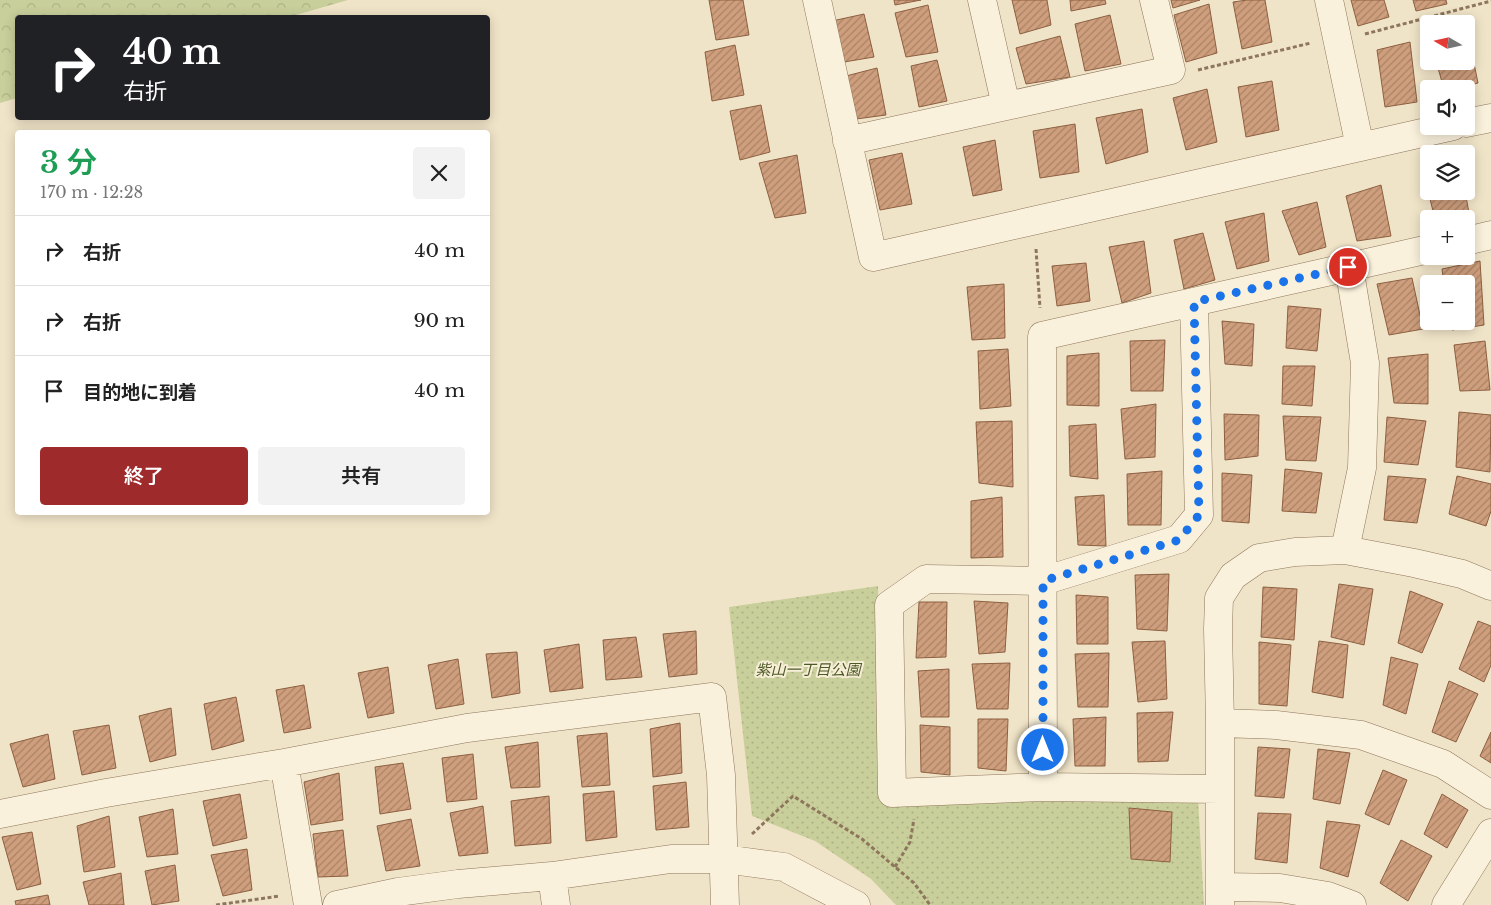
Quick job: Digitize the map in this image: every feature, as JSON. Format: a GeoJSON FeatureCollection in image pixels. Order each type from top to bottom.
{"type":"FeatureCollection","features":[{"type":"Feature","properties":{"kind":"street"},"geometry":{"type":"LineString","coordinates":[[817,0],[873,257],[1420,133]]}},
{"type":"Feature","properties":{"kind":"street"},"geometry":{"type":"LineString","coordinates":[[982,0],[1006,106]]}},
{"type":"Feature","properties":{"kind":"street"},"geometry":{"type":"LineString","coordinates":[[847,141],[1171,70],[1154,0]]}},
{"type":"Feature","properties":{"kind":"street"},"geometry":{"type":"LineString","coordinates":[[1329,0],[1360,147]]}},
{"type":"Feature","properties":{"kind":"street"},"geometry":{"type":"LineString","coordinates":[[1475,121],[1491,118]]}},
{"type":"Feature","properties":{"kind":"street"},"geometry":{"type":"LineString","coordinates":[[1475,238],[1491,235]]}},
{"type":"Feature","properties":{"kind":"street"},"geometry":{"type":"LineString","coordinates":[[1043,788],[1042,336],[1420,251]]}},
{"type":"Feature","properties":{"kind":"street"},"geometry":{"type":"LineString","coordinates":[[1345,550],[1362,468],[1365,363],[1348,267]]}},
{"type":"Feature","properties":{"kind":"street"},"geometry":{"type":"LineString","coordinates":[[1194,302],[1199,515],[1179,540],[1043,581],[926,579],[889,605],[892,793],[1043,788],[1220,789]]}},
{"type":"Feature","properties":{"kind":"street"},"geometry":{"type":"LineString","coordinates":[[1352,905],[1328,896],[1280,888],[1220,896],[1219,598],[1233,576],[1259,558],[1295,552],[1345,550],[1414,563],[1489,581]]}},
{"type":"Feature","properties":{"kind":"street"},"geometry":{"type":"LineString","coordinates":[[0,814],[467,728],[712,697],[720,775],[725,905]]}},
{"type":"Feature","properties":{"kind":"street"},"geometry":{"type":"LineString","coordinates":[[1220,723],[1276,725],[1361,735],[1443,764],[1491,795]]}},
{"type":"Feature","properties":{"kind":"street"},"geometry":{"type":"LineString","coordinates":[[284,763],[308,905]]}},
{"type":"Feature","properties":{"kind":"street"},"geometry":{"type":"LineString","coordinates":[[1446,905],[1491,833]]}},
{"type":"Feature","properties":{"kind":"street"},"geometry":{"type":"LineString","coordinates":[[337,905],[399,898],[458,884],[552,876],[671,859],[724,860],[784,867],[856,905]]}},
{"type":"Feature","properties":{"kind":"street"},"geometry":{"type":"LineString","coordinates":[[552,876],[556,905]]}},
{"type":"Feature","properties":{"kind":"path"},"geometry":{"type":"LineString","coordinates":[[1361,35],[1491,1]]}},
{"type":"Feature","properties":{"kind":"path"},"geometry":{"type":"LineString","coordinates":[[1171,70],[1184,74],[1315,42]]}},
{"type":"Feature","properties":{"kind":"path"},"geometry":{"type":"LineString","coordinates":[[1036,248],[1042,336]]}},
{"type":"Feature","properties":{"kind":"path"},"geometry":{"type":"LineString","coordinates":[[895,867],[910,842],[914,822],[914,792]]}},
{"type":"Feature","properties":{"kind":"path"},"geometry":{"type":"LineString","coordinates":[[724,860],[793,796],[862,839],[914,883],[930,905]]}},
{"type":"Feature","properties":{"kind":"path"},"geometry":{"type":"LineString","coordinates":[[216,905],[280,896]]}},
{"type":"Feature","properties":{"kind":"green space"},"geometry":{"type":"Polygon","coordinates":[[[0,0],[348,0],[296,15],[15,15],[15,99],[0,103],[0,0]]]}},
{"type":"Feature","properties":{"kind":"green space","name":"紫山一丁目公園"},"geometry":{"type":"Polygon","coordinates":[[[878,586],[882,782],[1198,798],[1204,905],[896,905],[871,879],[815,841],[752,816],[729,607],[878,586]]]}},
{"type":"Feature","properties":{"kind":"building"},"geometry":{"type":"Polygon","coordinates":[[[709,0],[743,0],[749,35],[716,40],[709,0]]]}},
{"type":"Feature","properties":{"kind":"building"},"geometry":{"type":"Polygon","coordinates":[[[894,0],[921,0],[895,5],[894,0]]]}},
{"type":"Feature","properties":{"kind":"building"},"geometry":{"type":"Polygon","coordinates":[[[1012,0],[1047,0],[1051,25],[1020,34],[1012,0]]]}},
{"type":"Feature","properties":{"kind":"building"},"geometry":{"type":"Polygon","coordinates":[[[1070,0],[1105,0],[1106,4],[1071,11],[1070,0]]]}},
{"type":"Feature","properties":{"kind":"building"},"geometry":{"type":"Polygon","coordinates":[[[1171,0],[1200,0],[1173,8],[1171,0]]]}},
{"type":"Feature","properties":{"kind":"building"},"geometry":{"type":"Polygon","coordinates":[[[1265,0],[1272,42],[1242,49],[1233,2],[1265,0]]]}},
{"type":"Feature","properties":{"kind":"building"},"geometry":{"type":"Polygon","coordinates":[[[1351,0],[1384,0],[1389,17],[1358,26],[1351,0]]]}},
{"type":"Feature","properties":{"kind":"building"},"geometry":{"type":"Polygon","coordinates":[[[1413,0],[1446,0],[1447,4],[1416,11],[1413,0]]]}},
{"type":"Feature","properties":{"kind":"building"},"geometry":{"type":"Polygon","coordinates":[[[1209,4],[1217,53],[1186,62],[1174,15],[1209,4]]]}},
{"type":"Feature","properties":{"kind":"building"},"geometry":{"type":"Polygon","coordinates":[[[928,5],[938,52],[906,57],[895,13],[928,5]]]}},
{"type":"Feature","properties":{"kind":"building"},"geometry":{"type":"Polygon","coordinates":[[[864,14],[874,57],[844,62],[832,21],[864,14]]]}},
{"type":"Feature","properties":{"kind":"building"},"geometry":{"type":"Polygon","coordinates":[[[1110,15],[1121,64],[1085,71],[1075,24],[1110,15]]]}},
{"type":"Feature","properties":{"kind":"building"},"geometry":{"type":"Polygon","coordinates":[[[1060,36],[1070,77],[1026,84],[1016,48],[1060,36]]]}},
{"type":"Feature","properties":{"kind":"building"},"geometry":{"type":"Polygon","coordinates":[[[1410,42],[1417,102],[1385,107],[1377,50],[1410,42]]]}},
{"type":"Feature","properties":{"kind":"building"},"geometry":{"type":"Polygon","coordinates":[[[735,45],[744,95],[712,101],[705,52],[735,45]]]}},
{"type":"Feature","properties":{"kind":"building"},"geometry":{"type":"Polygon","coordinates":[[[937,60],[947,101],[919,107],[911,66],[937,60]]]}},
{"type":"Feature","properties":{"kind":"building"},"geometry":{"type":"Polygon","coordinates":[[[877,68],[886,115],[856,119],[846,76],[877,68]]]}},
{"type":"Feature","properties":{"kind":"building"},"geometry":{"type":"Polygon","coordinates":[[[1475,68],[1478,83],[1475,84],[1475,80],[1441,80],[1439,70],[1475,70],[1475,68]]]}},
{"type":"Feature","properties":{"kind":"building"},"geometry":{"type":"Polygon","coordinates":[[[1272,81],[1279,130],[1246,137],[1238,87],[1272,81]]]}},
{"type":"Feature","properties":{"kind":"building"},"geometry":{"type":"Polygon","coordinates":[[[1207,89],[1217,142],[1186,150],[1173,98],[1207,89]]]}},
{"type":"Feature","properties":{"kind":"building"},"geometry":{"type":"Polygon","coordinates":[[[761,105],[770,152],[740,160],[730,111],[761,105]]]}},
{"type":"Feature","properties":{"kind":"building"},"geometry":{"type":"Polygon","coordinates":[[[1142,109],[1148,152],[1106,164],[1096,118],[1142,109]]]}},
{"type":"Feature","properties":{"kind":"building"},"geometry":{"type":"Polygon","coordinates":[[[1075,124],[1079,172],[1040,178],[1033,131],[1075,124]]]}},
{"type":"Feature","properties":{"kind":"building"},"geometry":{"type":"Polygon","coordinates":[[[995,140],[1002,190],[973,196],[963,147],[995,140]]]}},
{"type":"Feature","properties":{"kind":"building"},"geometry":{"type":"Polygon","coordinates":[[[902,153],[912,204],[880,210],[869,160],[902,153]]]}},
{"type":"Feature","properties":{"kind":"building"},"geometry":{"type":"Polygon","coordinates":[[[797,155],[806,213],[775,218],[759,163],[797,155]]]}},
{"type":"Feature","properties":{"kind":"building"},"geometry":{"type":"Polygon","coordinates":[[[1381,185],[1391,236],[1357,241],[1346,196],[1381,185]]]}},
{"type":"Feature","properties":{"kind":"building"},"geometry":{"type":"Polygon","coordinates":[[[1430,200],[1467,200],[1468,210],[1433,210],[1430,200]]]}},
{"type":"Feature","properties":{"kind":"building"},"geometry":{"type":"Polygon","coordinates":[[[1317,202],[1326,247],[1299,255],[1282,211],[1317,202]]]}},
{"type":"Feature","properties":{"kind":"building"},"geometry":{"type":"Polygon","coordinates":[[[1264,213],[1269,261],[1237,269],[1225,222],[1264,213]]]}},
{"type":"Feature","properties":{"kind":"building"},"geometry":{"type":"Polygon","coordinates":[[[1203,233],[1215,280],[1184,289],[1174,240],[1203,233]]]}},
{"type":"Feature","properties":{"kind":"building"},"geometry":{"type":"Polygon","coordinates":[[[1144,241],[1151,293],[1122,303],[1109,247],[1144,241]]]}},
{"type":"Feature","properties":{"kind":"building"},"geometry":{"type":"Polygon","coordinates":[[[1480,261],[1484,325],[1475,326],[1475,275],[1443,275],[1442,269],[1461,265],[1475,265],[1475,262],[1480,261]]]}},
{"type":"Feature","properties":{"kind":"building"},"geometry":{"type":"Polygon","coordinates":[[[1086,263],[1090,301],[1057,306],[1052,266],[1086,263]]]}},
{"type":"Feature","properties":{"kind":"building"},"geometry":{"type":"Polygon","coordinates":[[[1412,278],[1420,315],[1420,330],[1389,335],[1377,284],[1412,278]]]}},
{"type":"Feature","properties":{"kind":"building"},"geometry":{"type":"Polygon","coordinates":[[[1004,284],[1005,338],[972,340],[967,287],[1004,284]]]}},
{"type":"Feature","properties":{"kind":"building"},"geometry":{"type":"Polygon","coordinates":[[[1288,306],[1321,309],[1317,351],[1286,348],[1288,306]]]}},
{"type":"Feature","properties":{"kind":"building"},"geometry":{"type":"Polygon","coordinates":[[[1222,321],[1254,324],[1252,366],[1225,364],[1222,321]]]}},
{"type":"Feature","properties":{"kind":"building"},"geometry":{"type":"Polygon","coordinates":[[[1165,340],[1163,391],[1131,391],[1130,341],[1165,340]]]}},
{"type":"Feature","properties":{"kind":"building"},"geometry":{"type":"Polygon","coordinates":[[[1485,341],[1490,390],[1460,391],[1454,345],[1485,341]]]}},
{"type":"Feature","properties":{"kind":"building"},"geometry":{"type":"Polygon","coordinates":[[[1008,349],[1011,406],[980,409],[978,351],[1008,349]]]}},
{"type":"Feature","properties":{"kind":"building"},"geometry":{"type":"Polygon","coordinates":[[[1099,353],[1099,406],[1067,405],[1067,356],[1099,353]]]}},
{"type":"Feature","properties":{"kind":"building"},"geometry":{"type":"Polygon","coordinates":[[[1428,354],[1428,404],[1394,403],[1388,358],[1428,354]]]}},
{"type":"Feature","properties":{"kind":"building"},"geometry":{"type":"Polygon","coordinates":[[[1283,366],[1315,366],[1312,406],[1282,404],[1283,366]]]}},
{"type":"Feature","properties":{"kind":"building"},"geometry":{"type":"Polygon","coordinates":[[[1156,404],[1155,457],[1125,459],[1121,409],[1156,404]]]}},
{"type":"Feature","properties":{"kind":"building"},"geometry":{"type":"Polygon","coordinates":[[[1459,412],[1491,415],[1490,472],[1456,467],[1459,412]]]}},
{"type":"Feature","properties":{"kind":"building"},"geometry":{"type":"Polygon","coordinates":[[[1224,414],[1259,415],[1258,456],[1225,460],[1224,414]]]}},
{"type":"Feature","properties":{"kind":"building"},"geometry":{"type":"Polygon","coordinates":[[[1283,416],[1321,417],[1316,461],[1286,460],[1283,416]]]}},
{"type":"Feature","properties":{"kind":"building"},"geometry":{"type":"Polygon","coordinates":[[[1387,417],[1426,421],[1418,465],[1384,462],[1387,417]]]}},
{"type":"Feature","properties":{"kind":"building"},"geometry":{"type":"Polygon","coordinates":[[[1012,421],[1013,487],[979,483],[976,422],[1012,421]]]}},
{"type":"Feature","properties":{"kind":"building"},"geometry":{"type":"Polygon","coordinates":[[[1096,424],[1098,479],[1070,476],[1069,426],[1096,424]]]}},
{"type":"Feature","properties":{"kind":"building"},"geometry":{"type":"Polygon","coordinates":[[[1285,469],[1322,473],[1316,513],[1282,511],[1285,469]]]}},
{"type":"Feature","properties":{"kind":"building"},"geometry":{"type":"Polygon","coordinates":[[[1162,471],[1161,525],[1128,525],[1127,474],[1162,471]]]}},
{"type":"Feature","properties":{"kind":"building"},"geometry":{"type":"Polygon","coordinates":[[[1222,473],[1252,475],[1249,523],[1222,521],[1222,473]]]}},
{"type":"Feature","properties":{"kind":"building"},"geometry":{"type":"Polygon","coordinates":[[[1388,476],[1426,479],[1417,523],[1384,520],[1388,476]]]}},
{"type":"Feature","properties":{"kind":"building"},"geometry":{"type":"Polygon","coordinates":[[[1457,476],[1491,484],[1491,511],[1486,526],[1449,514],[1457,476]]]}},
{"type":"Feature","properties":{"kind":"building"},"geometry":{"type":"Polygon","coordinates":[[[1104,495],[1106,546],[1078,545],[1075,497],[1104,495]]]}},
{"type":"Feature","properties":{"kind":"building"},"geometry":{"type":"Polygon","coordinates":[[[1002,497],[1003,557],[971,558],[971,501],[1002,497]]]}},
{"type":"Feature","properties":{"kind":"building"},"geometry":{"type":"Polygon","coordinates":[[[1169,574],[1167,631],[1137,629],[1135,575],[1169,574]]]}},
{"type":"Feature","properties":{"kind":"building"},"geometry":{"type":"Polygon","coordinates":[[[1339,584],[1373,589],[1364,645],[1331,637],[1339,584]]]}},
{"type":"Feature","properties":{"kind":"building"},"geometry":{"type":"Polygon","coordinates":[[[1263,587],[1297,589],[1294,640],[1261,637],[1263,587]]]}},
{"type":"Feature","properties":{"kind":"building"},"geometry":{"type":"Polygon","coordinates":[[[1410,591],[1443,604],[1422,653],[1398,643],[1410,591]]]}},
{"type":"Feature","properties":{"kind":"building"},"geometry":{"type":"Polygon","coordinates":[[[1076,595],[1108,597],[1108,644],[1077,644],[1076,595]]]}},
{"type":"Feature","properties":{"kind":"building"},"geometry":{"type":"Polygon","coordinates":[[[974,601],[1008,603],[1005,652],[979,654],[974,601]]]}},
{"type":"Feature","properties":{"kind":"building"},"geometry":{"type":"Polygon","coordinates":[[[919,602],[947,602],[946,657],[916,658],[919,602]]]}},
{"type":"Feature","properties":{"kind":"building"},"geometry":{"type":"Polygon","coordinates":[[[1478,621],[1491,626],[1491,665],[1484,682],[1459,669],[1478,621]]]}},
{"type":"Feature","properties":{"kind":"building"},"geometry":{"type":"Polygon","coordinates":[[[696,631],[697,674],[669,677],[663,634],[696,631]]]}},
{"type":"Feature","properties":{"kind":"building"},"geometry":{"type":"Polygon","coordinates":[[[636,637],[642,677],[606,680],[603,640],[636,637]]]}},
{"type":"Feature","properties":{"kind":"building"},"geometry":{"type":"Polygon","coordinates":[[[1165,641],[1167,699],[1138,702],[1132,642],[1165,641]]]}},
{"type":"Feature","properties":{"kind":"building"},"geometry":{"type":"Polygon","coordinates":[[[1319,641],[1348,645],[1343,698],[1312,692],[1319,641]]]}},
{"type":"Feature","properties":{"kind":"building"},"geometry":{"type":"Polygon","coordinates":[[[1259,642],[1291,645],[1287,706],[1259,704],[1259,642]]]}},
{"type":"Feature","properties":{"kind":"building"},"geometry":{"type":"Polygon","coordinates":[[[579,644],[583,688],[550,692],[544,650],[579,644]]]}},
{"type":"Feature","properties":{"kind":"building"},"geometry":{"type":"Polygon","coordinates":[[[517,652],[520,693],[492,698],[486,654],[517,652]]]}},
{"type":"Feature","properties":{"kind":"building"},"geometry":{"type":"Polygon","coordinates":[[[1109,653],[1108,707],[1078,707],[1075,654],[1109,653]]]}},
{"type":"Feature","properties":{"kind":"building"},"geometry":{"type":"Polygon","coordinates":[[[1391,657],[1418,664],[1406,714],[1383,705],[1391,657]]]}},
{"type":"Feature","properties":{"kind":"building"},"geometry":{"type":"Polygon","coordinates":[[[458,659],[464,704],[436,709],[428,665],[458,659]]]}},
{"type":"Feature","properties":{"kind":"building"},"geometry":{"type":"Polygon","coordinates":[[[1010,663],[1008,709],[977,709],[972,664],[1010,663]]]}},
{"type":"Feature","properties":{"kind":"building"},"geometry":{"type":"Polygon","coordinates":[[[388,667],[394,713],[368,718],[358,673],[388,667]]]}},
{"type":"Feature","properties":{"kind":"building"},"geometry":{"type":"Polygon","coordinates":[[[949,669],[949,717],[921,717],[918,671],[949,669]]]}},
{"type":"Feature","properties":{"kind":"building"},"geometry":{"type":"Polygon","coordinates":[[[1449,681],[1478,694],[1456,742],[1432,732],[1449,681]]]}},
{"type":"Feature","properties":{"kind":"building"},"geometry":{"type":"Polygon","coordinates":[[[304,685],[311,728],[284,733],[276,690],[304,685]]]}},
{"type":"Feature","properties":{"kind":"building"},"geometry":{"type":"Polygon","coordinates":[[[236,697],[244,741],[212,750],[204,704],[236,697]]]}},
{"type":"Feature","properties":{"kind":"building"},"geometry":{"type":"Polygon","coordinates":[[[171,708],[176,755],[150,762],[139,716],[171,708]]]}},
{"type":"Feature","properties":{"kind":"building"},"geometry":{"type":"Polygon","coordinates":[[[1173,712],[1168,761],[1138,762],[1137,713],[1173,712]]]}},
{"type":"Feature","properties":{"kind":"building"},"geometry":{"type":"Polygon","coordinates":[[[1106,717],[1105,766],[1075,766],[1073,719],[1106,717]]]}},
{"type":"Feature","properties":{"kind":"building"},"geometry":{"type":"Polygon","coordinates":[[[978,719],[1008,719],[1006,771],[978,768],[978,719]]]}},
{"type":"Feature","properties":{"kind":"building"},"geometry":{"type":"Polygon","coordinates":[[[680,723],[682,773],[653,777],[650,729],[680,723]]]}},
{"type":"Feature","properties":{"kind":"building"},"geometry":{"type":"Polygon","coordinates":[[[109,725],[116,768],[82,775],[73,731],[109,725]]]}},
{"type":"Feature","properties":{"kind":"building"},"geometry":{"type":"Polygon","coordinates":[[[920,725],[950,727],[950,775],[921,772],[920,725]]]}},
{"type":"Feature","properties":{"kind":"building"},"geometry":{"type":"Polygon","coordinates":[[[1491,732],[1491,763],[1480,756],[1491,732]]]}},
{"type":"Feature","properties":{"kind":"building"},"geometry":{"type":"Polygon","coordinates":[[[607,733],[610,785],[582,787],[577,736],[607,733]]]}},
{"type":"Feature","properties":{"kind":"building"},"geometry":{"type":"Polygon","coordinates":[[[48,734],[55,779],[23,787],[10,744],[48,734]]]}},
{"type":"Feature","properties":{"kind":"building"},"geometry":{"type":"Polygon","coordinates":[[[538,742],[540,787],[511,788],[505,747],[538,742]]]}},
{"type":"Feature","properties":{"kind":"building"},"geometry":{"type":"Polygon","coordinates":[[[1258,747],[1290,749],[1284,798],[1255,796],[1258,747]]]}},
{"type":"Feature","properties":{"kind":"building"},"geometry":{"type":"Polygon","coordinates":[[[1318,749],[1350,753],[1340,804],[1313,799],[1318,749]]]}},
{"type":"Feature","properties":{"kind":"building"},"geometry":{"type":"Polygon","coordinates":[[[473,754],[477,799],[447,802],[442,758],[473,754]]]}},
{"type":"Feature","properties":{"kind":"building"},"geometry":{"type":"Polygon","coordinates":[[[403,763],[411,809],[380,814],[375,767],[403,763]]]}},
{"type":"Feature","properties":{"kind":"building"},"geometry":{"type":"Polygon","coordinates":[[[1383,770],[1407,780],[1389,825],[1365,814],[1383,770]]]}},
{"type":"Feature","properties":{"kind":"building"},"geometry":{"type":"Polygon","coordinates":[[[339,773],[343,820],[311,825],[304,782],[339,773]]]}},
{"type":"Feature","properties":{"kind":"building"},"geometry":{"type":"Polygon","coordinates":[[[686,782],[689,827],[656,830],[653,786],[686,782]]]}},
{"type":"Feature","properties":{"kind":"building"},"geometry":{"type":"Polygon","coordinates":[[[614,791],[617,837],[586,841],[583,794],[614,791]]]}},
{"type":"Feature","properties":{"kind":"building"},"geometry":{"type":"Polygon","coordinates":[[[240,794],[247,838],[213,846],[203,801],[240,794]]]}},
{"type":"Feature","properties":{"kind":"building"},"geometry":{"type":"Polygon","coordinates":[[[1442,794],[1468,810],[1447,848],[1424,834],[1442,794]]]}},
{"type":"Feature","properties":{"kind":"building"},"geometry":{"type":"Polygon","coordinates":[[[549,796],[551,843],[515,846],[511,801],[549,796]]]}},
{"type":"Feature","properties":{"kind":"building"},"geometry":{"type":"Polygon","coordinates":[[[483,806],[488,853],[459,856],[450,813],[483,806]]]}},
{"type":"Feature","properties":{"kind":"building"},"geometry":{"type":"Polygon","coordinates":[[[1129,808],[1172,812],[1170,862],[1131,859],[1129,808]]]}},
{"type":"Feature","properties":{"kind":"building"},"geometry":{"type":"Polygon","coordinates":[[[173,809],[178,854],[147,857],[139,817],[173,809]]]}},
{"type":"Feature","properties":{"kind":"building"},"geometry":{"type":"Polygon","coordinates":[[[1258,813],[1291,814],[1287,863],[1255,859],[1258,813]]]}},
{"type":"Feature","properties":{"kind":"building"},"geometry":{"type":"Polygon","coordinates":[[[109,816],[115,867],[84,872],[77,826],[109,816]]]}},
{"type":"Feature","properties":{"kind":"building"},"geometry":{"type":"Polygon","coordinates":[[[411,819],[420,866],[386,871],[377,826],[411,819]]]}},
{"type":"Feature","properties":{"kind":"building"},"geometry":{"type":"Polygon","coordinates":[[[1327,821],[1360,825],[1348,877],[1320,868],[1327,821]]]}},
{"type":"Feature","properties":{"kind":"building"},"geometry":{"type":"Polygon","coordinates":[[[343,830],[348,876],[318,877],[313,834],[343,830]]]}},
{"type":"Feature","properties":{"kind":"building"},"geometry":{"type":"Polygon","coordinates":[[[32,832],[41,884],[17,890],[2,837],[32,832]]]}},
{"type":"Feature","properties":{"kind":"building"},"geometry":{"type":"Polygon","coordinates":[[[1401,840],[1432,856],[1408,901],[1380,883],[1401,840]]]}},
{"type":"Feature","properties":{"kind":"building"},"geometry":{"type":"Polygon","coordinates":[[[247,849],[252,890],[223,896],[211,855],[247,849]]]}},
{"type":"Feature","properties":{"kind":"building"},"geometry":{"type":"Polygon","coordinates":[[[175,865],[179,901],[152,905],[145,871],[175,865]]]}},
{"type":"Feature","properties":{"kind":"building"},"geometry":{"type":"Polygon","coordinates":[[[121,873],[124,905],[89,905],[83,882],[121,873]]]}},
{"type":"Feature","properties":{"kind":"building"},"geometry":{"type":"Polygon","coordinates":[[[48,895],[50,905],[16,905],[15,901],[48,895]]]}},
{"type":"Feature","properties":{"kind":"route"},"geometry":{"type":"LineString","coordinates":[[1043,750],[1043,581],[1179,540],[1199,515],[1194,302],[1348,267]]}}]}
